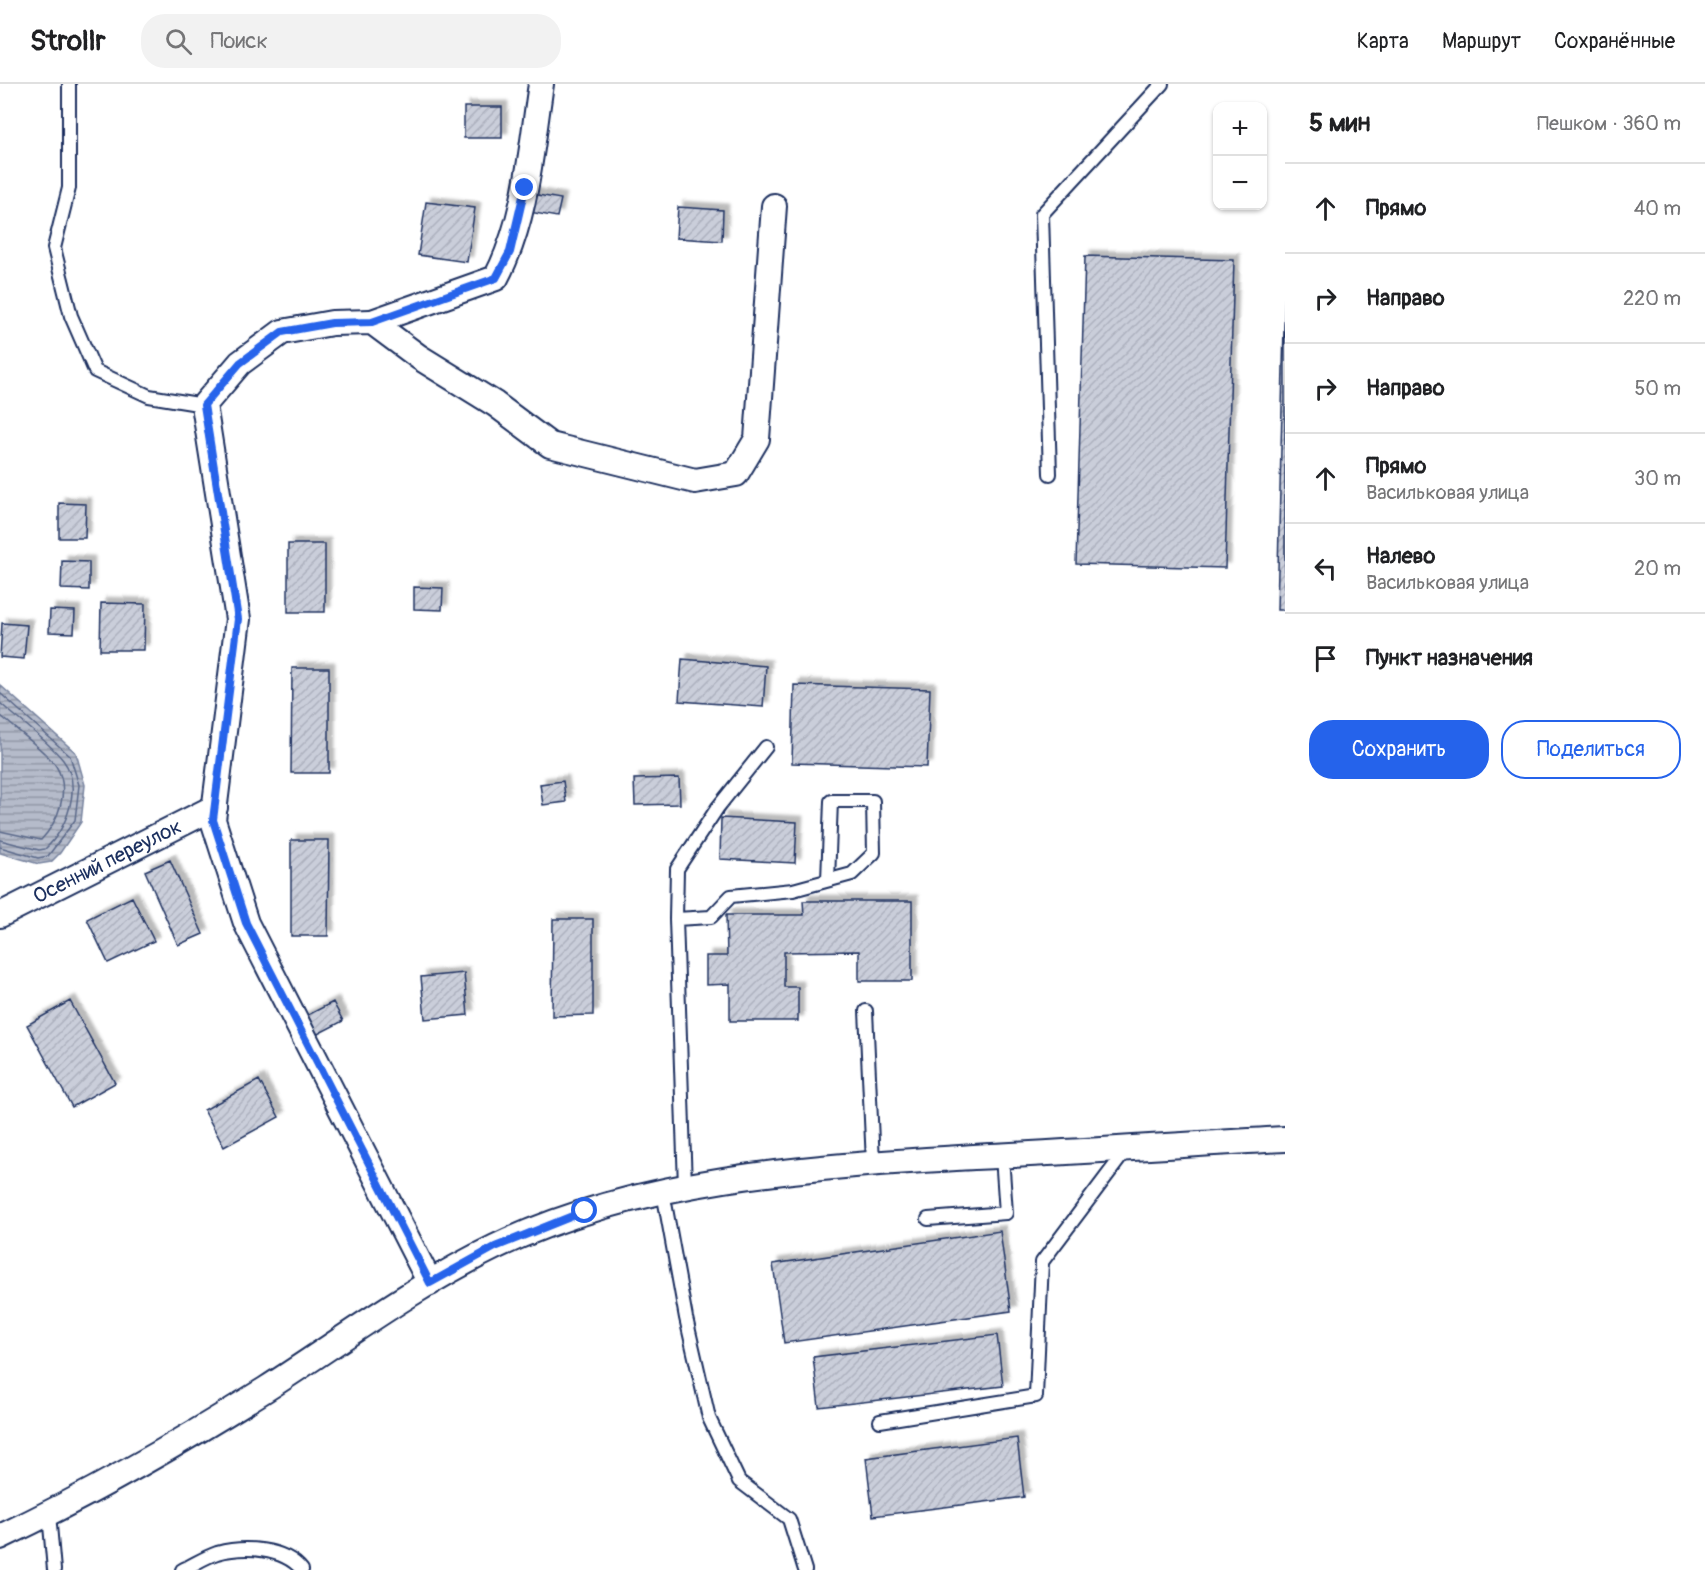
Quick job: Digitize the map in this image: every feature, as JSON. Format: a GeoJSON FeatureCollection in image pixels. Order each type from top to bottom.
{"type":"FeatureCollection","features":[{"type":"Feature","properties":{"kind":"street"},"geometry":{"type":"LineString","coordinates":[[430,1283],[246,923],[213,820],[238,619],[204,405],[240,363],[282,332],[332,323],[372,322],[496,278],[510,252],[525,188],[541,84]]}},
{"type":"Feature","properties":{"kind":"street"},"geometry":{"type":"LineString","coordinates":[[372,322],[419,357],[495,404],[550,445],[695,481],[736,474],[757,439],[774,206]]}},
{"type":"Feature","properties":{"kind":"street","name":"Осенний переулок"},"geometry":{"type":"LineString","coordinates":[[0,915],[215,807]]}},
{"type":"Feature","properties":{"kind":"street"},"geometry":{"type":"LineString","coordinates":[[0,1537],[75,1502],[263,1391],[430,1283],[495,1247],[585,1211],[701,1182],[873,1163],[1285,1140]]}},
{"type":"Feature","properties":{"kind":"lane"},"geometry":{"type":"LineString","coordinates":[[69,84],[69,188],[54,248],[71,315],[95,370],[149,396],[204,405]]}},
{"type":"Feature","properties":{"kind":"lane"},"geometry":{"type":"LineString","coordinates":[[1050,474],[1042,214],[1162,84]]}},
{"type":"Feature","properties":{"kind":"lane"},"geometry":{"type":"LineString","coordinates":[[766,747],[718,807],[677,869],[674,1189],[686,1318],[709,1418],[739,1482],[789,1519],[805,1570]]}},
{"type":"Feature","properties":{"kind":"lane"},"geometry":{"type":"LineString","coordinates":[[676,919],[711,918],[731,896],[793,890],[852,874],[874,853],[873,801],[831,801],[828,880]]}},
{"type":"Feature","properties":{"kind":"lane"},"geometry":{"type":"LineString","coordinates":[[866,1011],[873,1163]]}},
{"type":"Feature","properties":{"kind":"lane"},"geometry":{"type":"LineString","coordinates":[[880,1421],[1036,1396],[1042,1262],[1128,1148]]}},
{"type":"Feature","properties":{"kind":"lane"},"geometry":{"type":"LineString","coordinates":[[928,1219],[1006,1213],[1002,1156]]}},
{"type":"Feature","properties":{"kind":"lane"},"geometry":{"type":"LineString","coordinates":[[49,1514],[54,1570]]}},
{"type":"Feature","properties":{"kind":"lane"},"geometry":{"type":"LineString","coordinates":[[182,1570],[217,1553],[248,1549],[271,1551],[296,1563],[302,1570]]}},
{"type":"Feature","properties":{"kind":"water"},"geometry":{"type":"Polygon","coordinates":[[[0,685],[76,753],[85,785],[81,822],[51,862],[39,864],[0,853],[0,685]]]}},
{"type":"Feature","properties":{"kind":"building"},"geometry":{"type":"Polygon","coordinates":[[[464,107],[502,107],[502,138],[464,138],[464,107]]]}},
{"type":"Feature","properties":{"kind":"building"},"geometry":{"type":"Polygon","coordinates":[[[532,194],[561,199],[557,217],[529,212],[532,194]]]}},
{"type":"Feature","properties":{"kind":"building"},"geometry":{"type":"Polygon","coordinates":[[[426,202],[475,208],[467,262],[418,255],[426,202]]]}},
{"type":"Feature","properties":{"kind":"building"},"geometry":{"type":"Polygon","coordinates":[[[678,207],[723,210],[722,241],[676,238],[678,207]]]}},
{"type":"Feature","properties":{"kind":"building"},"geometry":{"type":"Polygon","coordinates":[[[1085,256],[1234,260],[1225,568],[1076,564],[1085,256]]]}},
{"type":"Feature","properties":{"kind":"building"},"geometry":{"type":"Polygon","coordinates":[[[1285,287],[1285,610],[1277,610],[1285,287]]]}},
{"type":"Feature","properties":{"kind":"building"},"geometry":{"type":"Polygon","coordinates":[[[59,503],[86,504],[85,538],[59,538],[59,503]]]}},
{"type":"Feature","properties":{"kind":"building"},"geometry":{"type":"Polygon","coordinates":[[[288,544],[325,544],[325,612],[288,612],[288,544]]]}},
{"type":"Feature","properties":{"kind":"building"},"geometry":{"type":"Polygon","coordinates":[[[62,561],[89,562],[89,590],[61,589],[62,561]]]}},
{"type":"Feature","properties":{"kind":"building"},"geometry":{"type":"Polygon","coordinates":[[[414,587],[443,588],[442,610],[414,609],[414,587]]]}},
{"type":"Feature","properties":{"kind":"building"},"geometry":{"type":"Polygon","coordinates":[[[101,603],[145,604],[144,650],[100,650],[101,603]]]}},
{"type":"Feature","properties":{"kind":"building"},"geometry":{"type":"Polygon","coordinates":[[[50,610],[75,611],[74,633],[49,632],[50,610]]]}},
{"type":"Feature","properties":{"kind":"building"},"geometry":{"type":"Polygon","coordinates":[[[2,623],[27,625],[24,659],[0,657],[2,623]]]}},
{"type":"Feature","properties":{"kind":"building"},"geometry":{"type":"Polygon","coordinates":[[[682,659],[766,666],[763,707],[679,701],[682,659]]]}},
{"type":"Feature","properties":{"kind":"building"},"geometry":{"type":"Polygon","coordinates":[[[292,668],[329,668],[329,773],[291,773],[292,668]]]}},
{"type":"Feature","properties":{"kind":"building"},"geometry":{"type":"Polygon","coordinates":[[[794,685],[930,689],[927,767],[792,763],[794,685]]]}},
{"type":"Feature","properties":{"kind":"building"},"geometry":{"type":"Polygon","coordinates":[[[679,778],[680,804],[635,805],[634,779],[679,778]]]}},
{"type":"Feature","properties":{"kind":"building"},"geometry":{"type":"Polygon","coordinates":[[[563,781],[566,802],[543,805],[540,784],[563,781]]]}},
{"type":"Feature","properties":{"kind":"building"},"geometry":{"type":"Polygon","coordinates":[[[721,818],[797,822],[795,863],[720,859],[721,818]]]}},
{"type":"Feature","properties":{"kind":"building"},"geometry":{"type":"Polygon","coordinates":[[[291,840],[329,840],[328,936],[291,936],[291,840]]]}},
{"type":"Feature","properties":{"kind":"building"},"geometry":{"type":"Polygon","coordinates":[[[170,860],[203,934],[178,945],[145,871],[170,860]]]}},
{"type":"Feature","properties":{"kind":"building"},"geometry":{"type":"Polygon","coordinates":[[[132,897],[154,941],[108,963],[87,919],[132,897]]]}},
{"type":"Feature","properties":{"kind":"building"},"geometry":{"type":"Polygon","coordinates":[[[803,901],[912,901],[912,981],[859,981],[859,951],[784,952],[784,987],[798,987],[798,1021],[730,1021],[730,984],[706,985],[706,956],[727,956],[726,915],[804,915],[803,901]]]}},
{"type":"Feature","properties":{"kind":"building"},"geometry":{"type":"Polygon","coordinates":[[[553,919],[593,919],[593,1015],[552,1016],[553,919]]]}},
{"type":"Feature","properties":{"kind":"building"},"geometry":{"type":"Polygon","coordinates":[[[464,973],[468,1015],[425,1019],[421,977],[464,973]]]}},
{"type":"Feature","properties":{"kind":"building"},"geometry":{"type":"Polygon","coordinates":[[[70,1001],[115,1083],[72,1107],[27,1025],[70,1001]]]}},
{"type":"Feature","properties":{"kind":"building"},"geometry":{"type":"Polygon","coordinates":[[[333,1002],[343,1021],[312,1037],[302,1018],[333,1002]]]}},
{"type":"Feature","properties":{"kind":"building"},"geometry":{"type":"Polygon","coordinates":[[[259,1080],[279,1117],[224,1147],[204,1110],[259,1080]]]}},
{"type":"Feature","properties":{"kind":"building"},"geometry":{"type":"Polygon","coordinates":[[[1000,1231],[1011,1311],[784,1343],[773,1264],[1000,1231]]]}},
{"type":"Feature","properties":{"kind":"building"},"geometry":{"type":"Polygon","coordinates":[[[997,1335],[1003,1386],[819,1407],[813,1357],[997,1335]]]}},
{"type":"Feature","properties":{"kind":"building"},"geometry":{"type":"Polygon","coordinates":[[[1017,1438],[1024,1497],[873,1516],[866,1458],[1017,1438]]]}},
{"type":"Feature","properties":{"kind":"route"},"geometry":{"type":"LineString","coordinates":[[525,188],[510,252],[496,278],[372,322],[332,323],[282,332],[240,363],[204,405],[238,619],[213,820],[246,923],[430,1283],[495,1247],[585,1211]]}}]}
